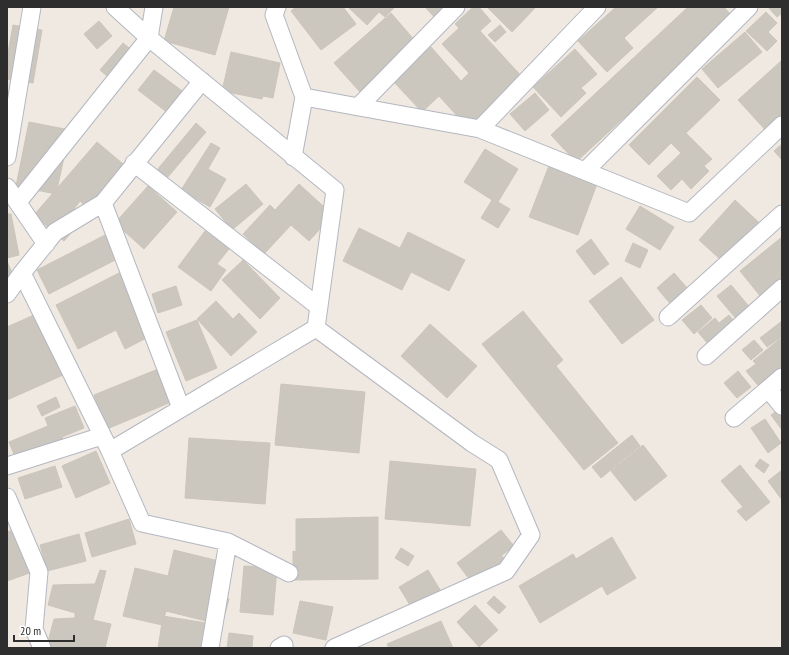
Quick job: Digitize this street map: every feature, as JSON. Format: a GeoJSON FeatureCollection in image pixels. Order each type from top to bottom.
{"type":"FeatureCollection","features":[{"type":"Feature","properties":{"kind":"street"},"geometry":{"type":"LineString","coordinates":[[7,157],[32,7]]}},
{"type":"Feature","properties":{"kind":"street"},"geometry":{"type":"LineString","coordinates":[[115,7],[149,38],[335,190],[316,328]]}},
{"type":"Feature","properties":{"kind":"street"},"geometry":{"type":"LineString","coordinates":[[18,202],[149,38],[154,7]]}},
{"type":"Feature","properties":{"kind":"street"},"geometry":{"type":"LineString","coordinates":[[277,7],[274,15],[304,97],[293,157]]}},
{"type":"Feature","properties":{"kind":"street"},"geometry":{"type":"LineString","coordinates":[[358,107],[456,7]]}},
{"type":"Feature","properties":{"kind":"street"},"geometry":{"type":"LineString","coordinates":[[480,129],[597,7]]}},
{"type":"Feature","properties":{"kind":"street"},"geometry":{"type":"LineString","coordinates":[[585,171],[749,7]]}},
{"type":"Feature","properties":{"kind":"street"},"geometry":{"type":"LineString","coordinates":[[7,294],[55,232],[102,203],[202,81]]}},
{"type":"Feature","properties":{"kind":"street"},"geometry":{"type":"LineString","coordinates":[[304,97],[480,129],[689,213],[782,125]]}},
{"type":"Feature","properties":{"kind":"street"},"geometry":{"type":"LineString","coordinates":[[134,163],[319,307]]}},
{"type":"Feature","properties":{"kind":"street"},"geometry":{"type":"LineString","coordinates":[[7,187],[46,244]]}},
{"type":"Feature","properties":{"kind":"street"},"geometry":{"type":"LineString","coordinates":[[102,203],[181,408]]}},
{"type":"Feature","properties":{"kind":"street"},"geometry":{"type":"LineString","coordinates":[[668,317],[782,214]]}},
{"type":"Feature","properties":{"kind":"street"},"geometry":{"type":"LineString","coordinates":[[22,273],[106,443],[142,523],[228,542],[289,573]]}},
{"type":"Feature","properties":{"kind":"street"},"geometry":{"type":"LineString","coordinates":[[706,356],[782,288]]}},
{"type":"Feature","properties":{"kind":"street"},"geometry":{"type":"LineString","coordinates":[[7,466],[106,443],[181,408],[316,328]]}},
{"type":"Feature","properties":{"kind":"street"},"geometry":{"type":"LineString","coordinates":[[316,328],[472,443],[499,460],[531,535],[506,571],[334,648]]}},
{"type":"Feature","properties":{"kind":"street"},"geometry":{"type":"LineString","coordinates":[[734,418],[782,377]]}},
{"type":"Feature","properties":{"kind":"street"},"geometry":{"type":"LineString","coordinates":[[768,389],[782,406]]}},
{"type":"Feature","properties":{"kind":"street"},"geometry":{"type":"LineString","coordinates":[[7,497],[39,572],[34,629],[42,648]]}},
{"type":"Feature","properties":{"kind":"street"},"geometry":{"type":"LineString","coordinates":[[210,648],[228,542]]}},
{"type":"Feature","properties":{"kind":"building"},"geometry":{"type":"Polygon","coordinates":[[[174,7],[229,7],[215,55],[164,41],[174,7]]]}},
{"type":"Feature","properties":{"kind":"building"},"geometry":{"type":"Polygon","coordinates":[[[296,7],[343,7],[356,24],[321,50],[291,11],[296,7]]]}},
{"type":"Feature","properties":{"kind":"building"},"geometry":{"type":"Polygon","coordinates":[[[348,7],[394,8],[385,17],[379,12],[367,25],[348,7]]]}},
{"type":"Feature","properties":{"kind":"building"},"geometry":{"type":"Polygon","coordinates":[[[425,7],[451,7],[437,20],[425,7]]]}},
{"type":"Feature","properties":{"kind":"building"},"geometry":{"type":"Polygon","coordinates":[[[473,7],[479,7],[491,21],[480,31],[524,79],[469,129],[439,96],[422,112],[393,81],[431,47],[461,81],[469,73],[442,44],[459,28],[455,24],[473,7]]]}},
{"type":"Feature","properties":{"kind":"building"},"geometry":{"type":"Polygon","coordinates":[[[487,7],[536,7],[512,32],[487,7]]]}},
{"type":"Feature","properties":{"kind":"building"},"geometry":{"type":"Polygon","coordinates":[[[616,7],[658,7],[624,38],[633,48],[607,72],[578,41],[616,7]]]}},
{"type":"Feature","properties":{"kind":"building"},"geometry":{"type":"Polygon","coordinates":[[[688,7],[724,7],[736,21],[630,119],[627,115],[576,162],[551,135],[688,7]]]}},
{"type":"Feature","properties":{"kind":"building"},"geometry":{"type":"Polygon","coordinates":[[[768,7],[782,7],[782,13],[777,17],[768,7]]]}},
{"type":"Feature","properties":{"kind":"building"},"geometry":{"type":"Polygon","coordinates":[[[766,12],[777,23],[768,32],[777,41],[767,51],[746,31],[766,12]]]}},
{"type":"Feature","properties":{"kind":"building"},"geometry":{"type":"Polygon","coordinates":[[[391,13],[417,43],[360,92],[334,63],[391,13]]]}},
{"type":"Feature","properties":{"kind":"building"},"geometry":{"type":"Polygon","coordinates":[[[99,21],[112,36],[97,49],[84,34],[99,21]]]}},
{"type":"Feature","properties":{"kind":"building"},"geometry":{"type":"Polygon","coordinates":[[[13,25],[42,30],[33,83],[7,79],[7,58],[13,25]]]}},
{"type":"Feature","properties":{"kind":"building"},"geometry":{"type":"Polygon","coordinates":[[[500,25],[506,32],[495,42],[488,35],[500,25]]]}},
{"type":"Feature","properties":{"kind":"building"},"geometry":{"type":"Polygon","coordinates":[[[745,32],[762,52],[718,88],[702,69],[745,32]]]}},
{"type":"Feature","properties":{"kind":"building"},"geometry":{"type":"Polygon","coordinates":[[[123,43],[134,52],[120,87],[100,70],[123,43]]]}},
{"type":"Feature","properties":{"kind":"building"},"geometry":{"type":"Polygon","coordinates":[[[575,49],[597,74],[581,88],[586,93],[561,117],[533,87],[575,49]]]}},
{"type":"Feature","properties":{"kind":"building"},"geometry":{"type":"Polygon","coordinates":[[[231,52],[280,63],[273,98],[263,96],[262,99],[222,91],[231,52]]]}},
{"type":"Feature","properties":{"kind":"building"},"geometry":{"type":"Polygon","coordinates":[[[781,61],[782,122],[769,134],[738,100],[781,61]]]}},
{"type":"Feature","properties":{"kind":"building"},"geometry":{"type":"Polygon","coordinates":[[[154,70],[189,96],[173,117],[138,90],[154,70]]]}},
{"type":"Feature","properties":{"kind":"building"},"geometry":{"type":"Polygon","coordinates":[[[697,77],[720,100],[686,133],[712,159],[704,166],[709,171],[691,189],[682,179],[671,190],[657,176],[681,153],[671,143],[649,165],[629,145],[697,77]]]}},
{"type":"Feature","properties":{"kind":"building"},"geometry":{"type":"Polygon","coordinates":[[[535,93],[549,110],[525,131],[510,114],[535,93]]]}},
{"type":"Feature","properties":{"kind":"building"},"geometry":{"type":"Polygon","coordinates":[[[29,122],[70,130],[56,194],[16,186],[29,122]]]}},
{"type":"Feature","properties":{"kind":"building"},"geometry":{"type":"Polygon","coordinates":[[[196,123],[206,132],[167,178],[157,170],[196,123]]]}},
{"type":"Feature","properties":{"kind":"building"},"geometry":{"type":"Polygon","coordinates":[[[97,142],[129,169],[92,212],[80,201],[74,209],[84,218],[64,241],[34,215],[97,142]]]}},
{"type":"Feature","properties":{"kind":"building"},"geometry":{"type":"Polygon","coordinates":[[[211,143],[220,148],[208,169],[226,179],[210,207],[181,190],[211,143]]]}},
{"type":"Feature","properties":{"kind":"building"},"geometry":{"type":"Polygon","coordinates":[[[782,144],[782,160],[774,151],[782,144]]]}},
{"type":"Feature","properties":{"kind":"building"},"geometry":{"type":"Polygon","coordinates":[[[485,149],[518,169],[498,202],[510,209],[498,228],[481,218],[492,200],[464,182],[485,149]]]}},
{"type":"Feature","properties":{"kind":"building"},"geometry":{"type":"Polygon","coordinates":[[[550,163],[598,181],[578,235],[529,217],[550,163]]]}},
{"type":"Feature","properties":{"kind":"building"},"geometry":{"type":"Polygon","coordinates":[[[246,184],[263,204],[232,230],[215,209],[246,184]]]}},
{"type":"Feature","properties":{"kind":"building"},"geometry":{"type":"Polygon","coordinates":[[[299,184],[333,215],[309,241],[291,225],[264,254],[243,234],[270,205],[275,210],[299,184]]]}},
{"type":"Feature","properties":{"kind":"building"},"geometry":{"type":"Polygon","coordinates":[[[148,186],[177,212],[144,249],[115,223],[148,186]]]}},
{"type":"Feature","properties":{"kind":"building"},"geometry":{"type":"Polygon","coordinates":[[[735,200],[768,231],[732,270],[699,240],[735,200]]]}},
{"type":"Feature","properties":{"kind":"building"},"geometry":{"type":"Polygon","coordinates":[[[640,206],[674,227],[660,250],[626,229],[640,206]]]}},
{"type":"Feature","properties":{"kind":"building"},"geometry":{"type":"Polygon","coordinates":[[[7,214],[11,214],[19,255],[7,258],[7,214]]]}},
{"type":"Feature","properties":{"kind":"building"},"geometry":{"type":"Polygon","coordinates":[[[359,228],[400,248],[408,232],[465,260],[449,291],[411,272],[402,290],[343,261],[359,228]]]}},
{"type":"Feature","properties":{"kind":"building"},"geometry":{"type":"Polygon","coordinates":[[[205,231],[229,249],[217,264],[226,270],[211,291],[178,267],[205,231]]]}},
{"type":"Feature","properties":{"kind":"building"},"geometry":{"type":"Polygon","coordinates":[[[109,233],[121,257],[49,294],[37,270],[109,233]]]}},
{"type":"Feature","properties":{"kind":"building"},"geometry":{"type":"Polygon","coordinates":[[[782,237],[782,297],[769,307],[740,271],[782,237]]]}},
{"type":"Feature","properties":{"kind":"building"},"geometry":{"type":"Polygon","coordinates":[[[591,239],[609,264],[594,275],[576,251],[591,239]]]}},
{"type":"Feature","properties":{"kind":"building"},"geometry":{"type":"Polygon","coordinates":[[[633,243],[648,250],[640,268],[625,261],[633,243]]]}},
{"type":"Feature","properties":{"kind":"building"},"geometry":{"type":"Polygon","coordinates":[[[243,260],[280,298],[260,319],[222,280],[243,260]]]}},
{"type":"Feature","properties":{"kind":"building"},"geometry":{"type":"Polygon","coordinates":[[[7,261],[19,290],[7,295],[7,261]]]}},
{"type":"Feature","properties":{"kind":"building"},"geometry":{"type":"Polygon","coordinates":[[[123,271],[158,332],[125,349],[116,330],[78,349],[56,305],[123,271]]]}},
{"type":"Feature","properties":{"kind":"building"},"geometry":{"type":"Polygon","coordinates":[[[674,273],[696,298],[678,313],[657,288],[674,273]]]}},
{"type":"Feature","properties":{"kind":"building"},"geometry":{"type":"Polygon","coordinates":[[[621,277],[654,320],[622,344],[589,301],[621,277]]]}},
{"type":"Feature","properties":{"kind":"building"},"geometry":{"type":"Polygon","coordinates":[[[731,285],[752,310],[738,321],[717,296],[731,285]]]}},
{"type":"Feature","properties":{"kind":"building"},"geometry":{"type":"Polygon","coordinates":[[[176,286],[182,305],[158,313],[152,294],[176,286]]]}},
{"type":"Feature","properties":{"kind":"building"},"geometry":{"type":"Polygon","coordinates":[[[216,301],[233,319],[239,313],[257,332],[231,356],[197,319],[216,301]]]}},
{"type":"Feature","properties":{"kind":"building"},"geometry":{"type":"Polygon","coordinates":[[[701,305],[712,318],[694,334],[682,320],[701,305]]]}},
{"type":"Feature","properties":{"kind":"building"},"geometry":{"type":"Polygon","coordinates":[[[43,311],[70,372],[7,400],[7,327],[43,311]]]}},
{"type":"Feature","properties":{"kind":"building"},"geometry":{"type":"Polygon","coordinates":[[[523,311],[563,360],[556,366],[618,443],[584,470],[482,344],[523,311]]]}},
{"type":"Feature","properties":{"kind":"building"},"geometry":{"type":"Polygon","coordinates":[[[729,315],[744,334],[718,356],[698,332],[715,318],[719,323],[729,315]]]}},
{"type":"Feature","properties":{"kind":"building"},"geometry":{"type":"Polygon","coordinates":[[[197,320],[217,368],[186,381],[166,332],[197,320]]]}},
{"type":"Feature","properties":{"kind":"building"},"geometry":{"type":"Polygon","coordinates":[[[782,321],[782,336],[767,347],[760,338],[782,321]]]}},
{"type":"Feature","properties":{"kind":"building"},"geometry":{"type":"Polygon","coordinates":[[[430,324],[477,366],[447,398],[401,356],[430,324]]]}},
{"type":"Feature","properties":{"kind":"building"},"geometry":{"type":"Polygon","coordinates":[[[782,337],[782,382],[766,395],[746,371],[756,364],[753,361],[782,337]]]}},
{"type":"Feature","properties":{"kind":"building"},"geometry":{"type":"Polygon","coordinates":[[[754,340],[763,350],[751,360],[742,350],[754,340]]]}},
{"type":"Feature","properties":{"kind":"building"},"geometry":{"type":"Polygon","coordinates":[[[163,367],[176,400],[107,429],[94,395],[163,367]]]}},
{"type":"Feature","properties":{"kind":"building"},"geometry":{"type":"Polygon","coordinates":[[[738,371],[751,387],[737,398],[724,383],[738,371]]]}},
{"type":"Feature","properties":{"kind":"building"},"geometry":{"type":"Polygon","coordinates":[[[281,384],[365,392],[359,453],[275,445],[281,384]]]}},
{"type":"Feature","properties":{"kind":"building"},"geometry":{"type":"Polygon","coordinates":[[[56,397],[60,407],[42,416],[37,406],[56,397]]]}},
{"type":"Feature","properties":{"kind":"building"},"geometry":{"type":"Polygon","coordinates":[[[75,406],[84,428],[62,437],[67,449],[20,469],[9,442],[48,426],[45,418],[75,406]]]}},
{"type":"Feature","properties":{"kind":"building"},"geometry":{"type":"Polygon","coordinates":[[[782,407],[782,430],[771,415],[782,407]]]}},
{"type":"Feature","properties":{"kind":"building"},"geometry":{"type":"Polygon","coordinates":[[[765,419],[781,443],[768,453],[751,428],[765,419]]]}},
{"type":"Feature","properties":{"kind":"building"},"geometry":{"type":"Polygon","coordinates":[[[632,435],[640,446],[601,478],[592,467],[632,435]]]}},
{"type":"Feature","properties":{"kind":"building"},"geometry":{"type":"Polygon","coordinates":[[[189,438],[270,443],[265,504],[185,498],[189,438]]]}},
{"type":"Feature","properties":{"kind":"building"},"geometry":{"type":"Polygon","coordinates":[[[643,445],[667,476],[635,501],[611,471],[643,445]]]}},
{"type":"Feature","properties":{"kind":"building"},"geometry":{"type":"Polygon","coordinates":[[[96,451],[110,483],[76,498],[62,466],[96,451]]]}},
{"type":"Feature","properties":{"kind":"building"},"geometry":{"type":"Polygon","coordinates":[[[760,459],[769,465],[764,473],[755,466],[760,459]]]}},
{"type":"Feature","properties":{"kind":"building"},"geometry":{"type":"Polygon","coordinates":[[[390,461],[476,469],[470,526],[385,519],[390,461]]]}},
{"type":"Feature","properties":{"kind":"building"},"geometry":{"type":"Polygon","coordinates":[[[740,465],[770,502],[746,521],[737,511],[743,507],[721,481],[740,465]]]}},
{"type":"Feature","properties":{"kind":"building"},"geometry":{"type":"Polygon","coordinates":[[[55,466],[62,487],[25,499],[18,478],[55,466]]]}},
{"type":"Feature","properties":{"kind":"building"},"geometry":{"type":"Polygon","coordinates":[[[782,470],[782,500],[768,481],[782,470]]]}},
{"type":"Feature","properties":{"kind":"building"},"geometry":{"type":"Polygon","coordinates":[[[378,517],[378,579],[293,580],[293,551],[296,552],[296,519],[378,517]]]}},
{"type":"Feature","properties":{"kind":"building"},"geometry":{"type":"Polygon","coordinates":[[[129,519],[136,544],[92,557],[85,533],[129,519]]]}},
{"type":"Feature","properties":{"kind":"building"},"geometry":{"type":"Polygon","coordinates":[[[19,528],[35,571],[7,581],[7,532],[19,528]]]}},
{"type":"Feature","properties":{"kind":"building"},"geometry":{"type":"Polygon","coordinates":[[[501,530],[514,546],[470,580],[457,563],[501,530]]]}},
{"type":"Feature","properties":{"kind":"building"},"geometry":{"type":"Polygon","coordinates":[[[79,534],[86,561],[47,571],[40,545],[79,534]]]}},
{"type":"Feature","properties":{"kind":"building"},"geometry":{"type":"Polygon","coordinates":[[[612,537],[636,578],[607,595],[602,586],[540,623],[519,586],[573,554],[576,559],[612,537]]]}},
{"type":"Feature","properties":{"kind":"building"},"geometry":{"type":"Polygon","coordinates":[[[401,548],[414,556],[408,566],[395,558],[401,548]]]}},
{"type":"Feature","properties":{"kind":"building"},"geometry":{"type":"Polygon","coordinates":[[[174,550],[227,563],[219,597],[229,599],[222,625],[166,611],[162,625],[123,616],[135,568],[168,576],[174,550]]]}},
{"type":"Feature","properties":{"kind":"building"},"geometry":{"type":"Polygon","coordinates":[[[502,556],[510,567],[468,582],[502,556]]]}},
{"type":"Feature","properties":{"kind":"building"},"geometry":{"type":"Polygon","coordinates":[[[244,566],[277,568],[273,615],[240,612],[244,566]]]}},
{"type":"Feature","properties":{"kind":"building"},"geometry":{"type":"Polygon","coordinates":[[[100,570],[106,571],[93,620],[111,624],[105,648],[49,648],[49,638],[54,619],[75,618],[75,613],[48,605],[53,585],[95,584],[100,570]]]}},
{"type":"Feature","properties":{"kind":"building"},"geometry":{"type":"Polygon","coordinates":[[[428,570],[445,598],[416,615],[399,587],[428,570]]]}},
{"type":"Feature","properties":{"kind":"building"},"geometry":{"type":"Polygon","coordinates":[[[494,596],[506,607],[499,614],[487,603],[494,596]]]}},
{"type":"Feature","properties":{"kind":"building"},"geometry":{"type":"Polygon","coordinates":[[[300,601],[333,607],[326,640],[293,633],[300,601]]]}},
{"type":"Feature","properties":{"kind":"building"},"geometry":{"type":"Polygon","coordinates":[[[475,605],[498,630],[479,647],[457,622],[475,605]]]}},
{"type":"Feature","properties":{"kind":"building"},"geometry":{"type":"Polygon","coordinates":[[[163,616],[206,623],[202,648],[158,648],[163,616]]]}},
{"type":"Feature","properties":{"kind":"building"},"geometry":{"type":"Polygon","coordinates":[[[441,621],[453,648],[389,648],[387,644],[441,621]]]}},
{"type":"Feature","properties":{"kind":"building"},"geometry":{"type":"Polygon","coordinates":[[[229,633],[253,636],[252,648],[227,648],[229,633]]]}}]}
